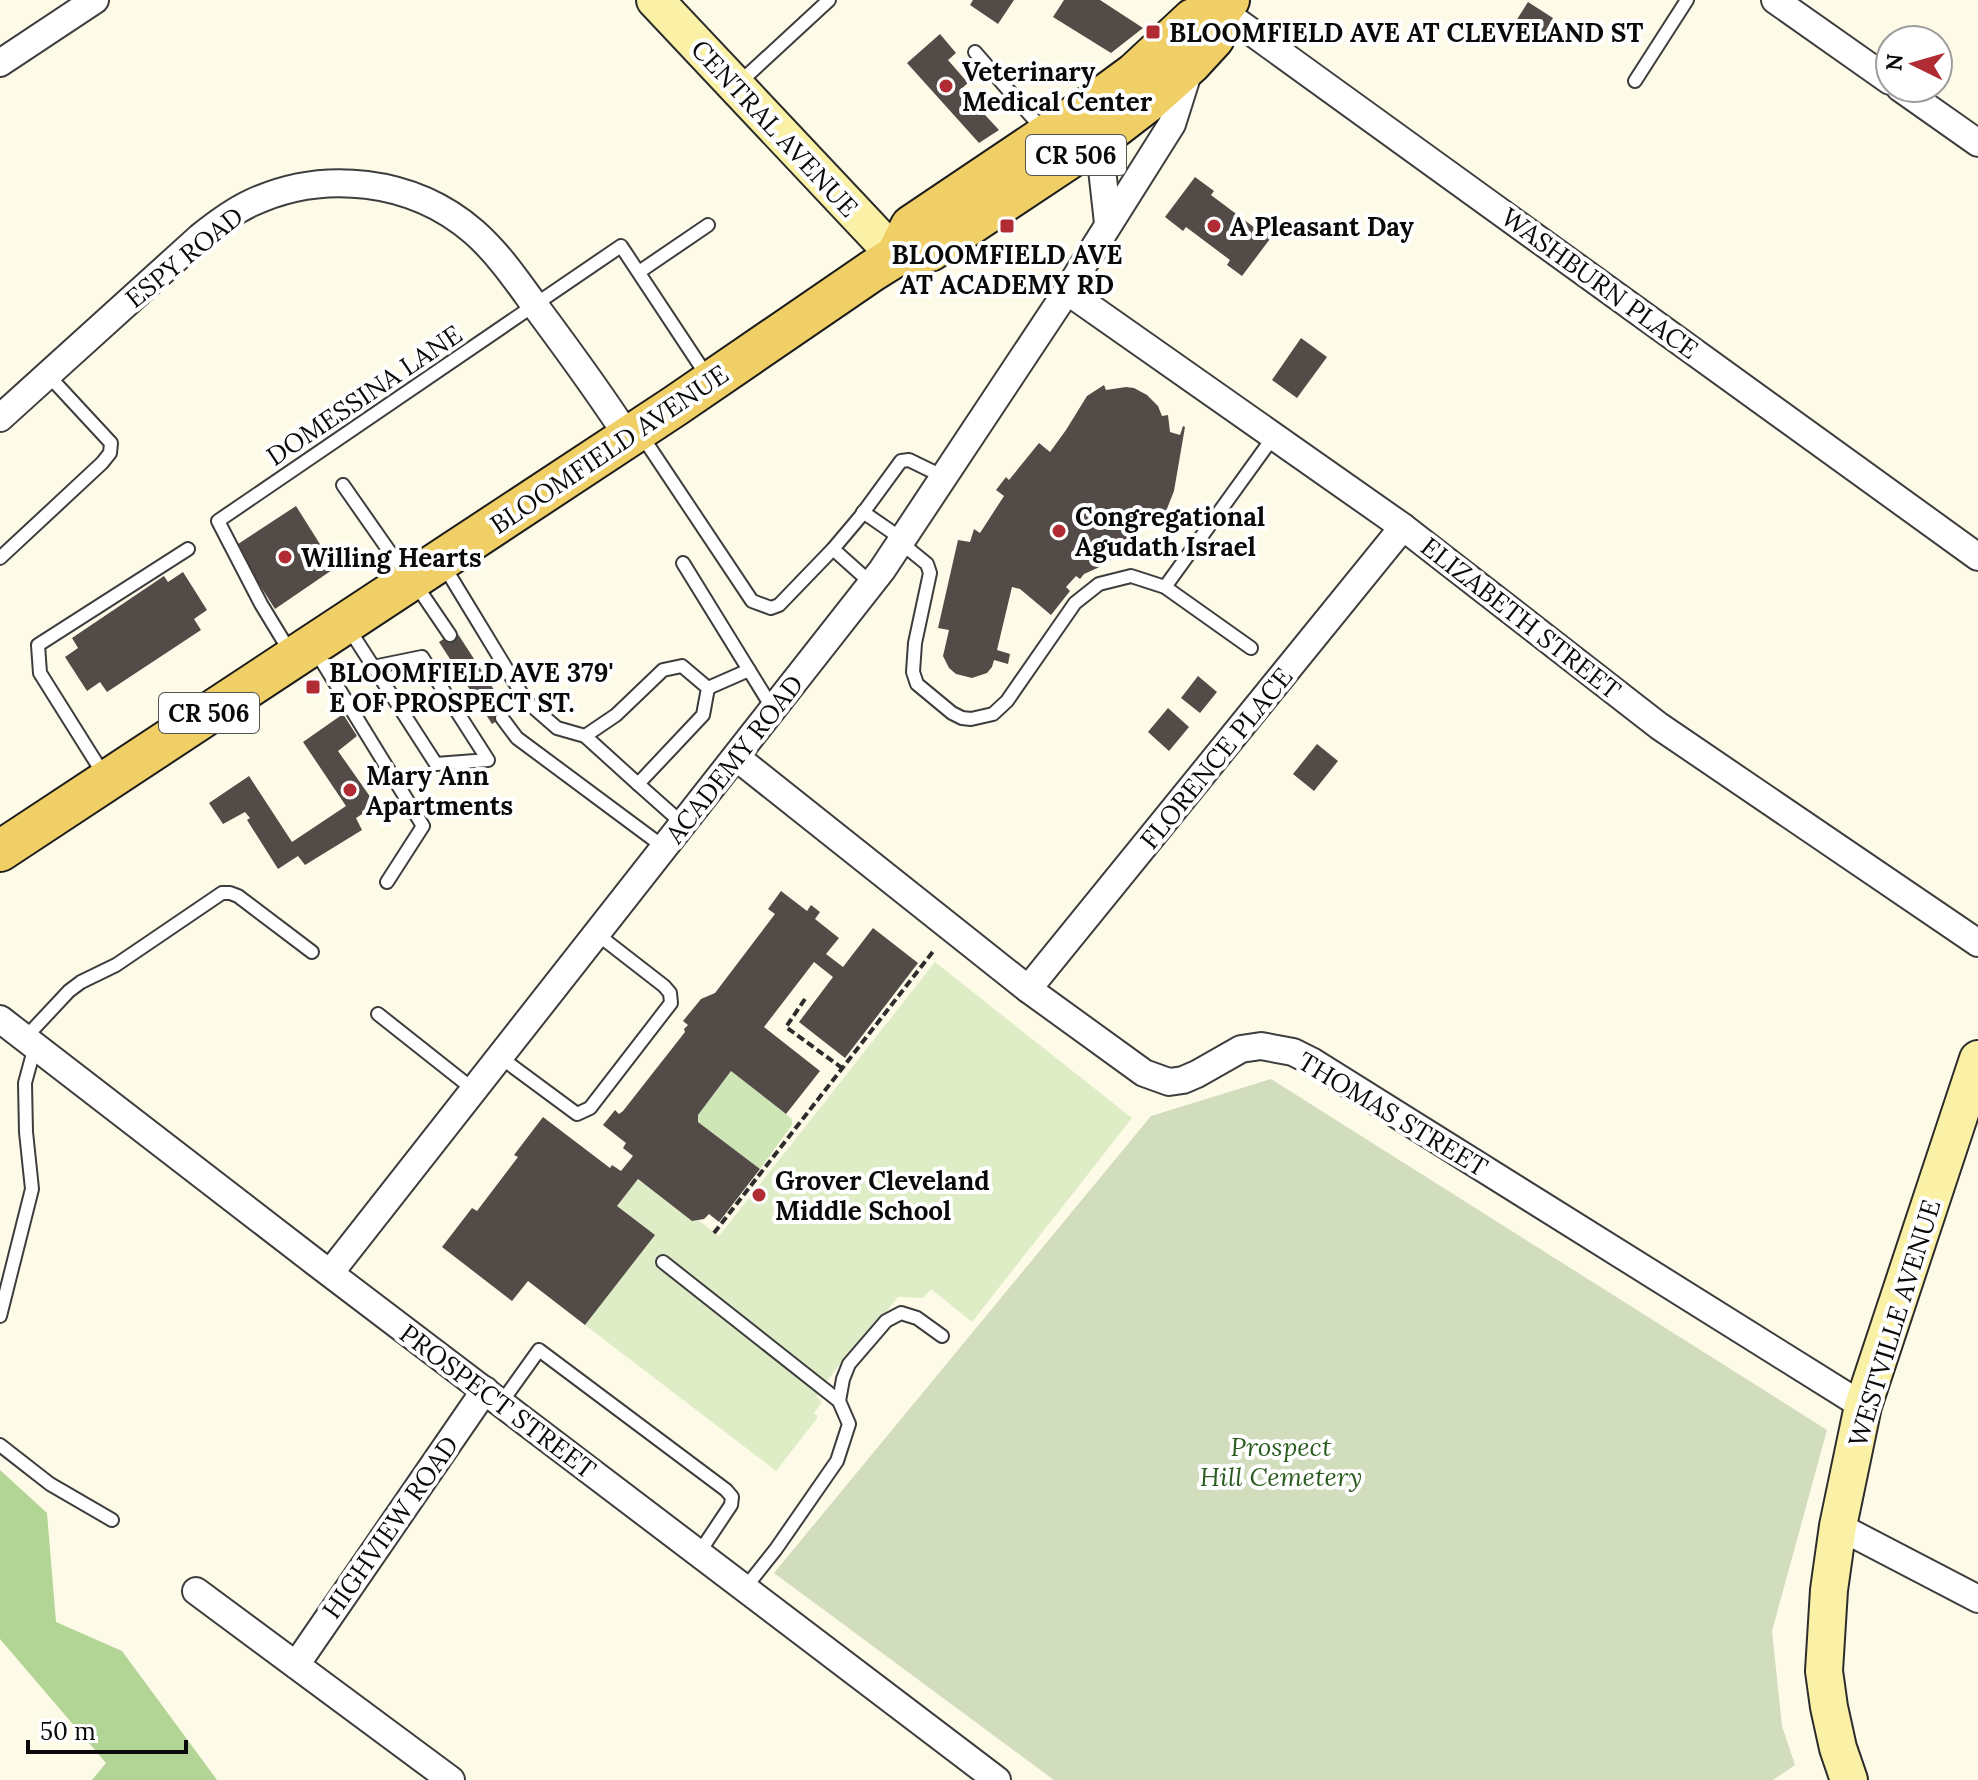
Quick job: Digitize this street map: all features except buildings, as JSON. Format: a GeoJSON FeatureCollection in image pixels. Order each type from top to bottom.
{"type":"FeatureCollection","features":[{"type":"Feature","properties":{"kind":"main road","name":"BLOOMFIELD AVENUE"},"geometry":{"type":"LineString","coordinates":[[1073,130],[1145,104],[1214,38],[1225,5]]}},
{"type":"Feature","properties":{"kind":"main road","name":"BLOOMFIELD AVENUE"},"geometry":{"type":"LineString","coordinates":[[0,851],[896,256],[930,251],[1073,130],[1193,19],[1225,5]]}},
{"type":"Feature","properties":{"kind":"street"},"geometry":{"type":"LineString","coordinates":[[0,63],[95,0]]}},
{"type":"Feature","properties":{"kind":"street","name":"CENTRAL AVENUE"},"geometry":{"type":"LineString","coordinates":[[655,0],[896,256]]}},
{"type":"Feature","properties":{"kind":"street"},"geometry":{"type":"LineString","coordinates":[[1775,0],[1874,70]]}},
{"type":"Feature","properties":{"kind":"street","name":"WASHBURN PLACE"},"geometry":{"type":"LineString","coordinates":[[1225,5],[1978,557]]}},
{"type":"Feature","properties":{"kind":"street","name":"ACADEMY ROAD"},"geometry":{"type":"LineString","coordinates":[[330,1273],[736,757],[901,541],[1067,291],[1172,124],[1191,63]]}},
{"type":"Feature","properties":{"kind":"street"},"geometry":{"type":"LineString","coordinates":[[1923,104],[1978,143]]}},
{"type":"Feature","properties":{"kind":"street"},"geometry":{"type":"LineString","coordinates":[[1073,130],[1102,169],[1108,223]]}},
{"type":"Feature","properties":{"kind":"street","name":"ESPY ROAD"},"geometry":{"type":"LineString","coordinates":[[0,418],[200,237],[229,215],[268,195],[310,185],[354,183],[417,198],[437,207],[456,218],[489,246],[633,433]]}},
{"type":"Feature","properties":{"kind":"street","name":"ELIZABETH STREET"},"geometry":{"type":"LineString","coordinates":[[1067,291],[1403,527],[1659,726],[1978,943]]}},
{"type":"Feature","properties":{"kind":"street","name":"FLORENCE PLACE"},"geometry":{"type":"LineString","coordinates":[[1028,989],[1403,527]]}},
{"type":"Feature","properties":{"kind":"street","name":"THOMAS STREET"},"geometry":{"type":"LineString","coordinates":[[736,757],[1028,989],[1144,1073],[1169,1082],[1197,1074],[1241,1049],[1261,1046],[1293,1052],[1863,1406]]}},
{"type":"Feature","properties":{"kind":"street","name":"PROSPECT STREET"},"geometry":{"type":"LineString","coordinates":[[0,1019],[997,1780]]}},
{"type":"Feature","properties":{"kind":"street","name":"WESTVILLE AVENUE"},"geometry":{"type":"LineString","coordinates":[[1849,1780],[1832,1720],[1824,1671],[1829,1590],[1838,1526],[1863,1406],[1977,1065]]}},
{"type":"Feature","properties":{"kind":"street","name":"HIGHVIEW ROAD"},"geometry":{"type":"LineString","coordinates":[[296,1665],[493,1397]]}},
{"type":"Feature","properties":{"kind":"street"},"geometry":{"type":"LineString","coordinates":[[1838,1526],[1978,1599]]}},
{"type":"Feature","properties":{"kind":"street"},"geometry":{"type":"LineString","coordinates":[[196,1591],[451,1780]]}},
{"type":"Feature","properties":{"kind":"lane"},"geometry":{"type":"LineString","coordinates":[[736,86],[829,0]]}},
{"type":"Feature","properties":{"kind":"lane"},"geometry":{"type":"LineString","coordinates":[[1635,81],[1687,0]]}},
{"type":"Feature","properties":{"kind":"lane"},"geometry":{"type":"LineString","coordinates":[[975,52],[1073,130]]}},
{"type":"Feature","properties":{"kind":"lane"},"geometry":{"type":"LineString","coordinates":[[708,225],[639,272],[711,381]]}},
{"type":"Feature","properties":{"kind":"lane","name":"DOMESSINA LANE"},"geometry":{"type":"LineString","coordinates":[[303,651],[261,604],[218,521],[621,246],[639,272]]}},
{"type":"Feature","properties":{"kind":"lane"},"geometry":{"type":"LineString","coordinates":[[0,558],[110,453],[111,443],[48,375]]}},
{"type":"Feature","properties":{"kind":"lane"},"geometry":{"type":"LineString","coordinates":[[633,433],[752,601],[771,608],[779,605],[833,549],[901,461],[909,460],[944,477]]}},
{"type":"Feature","properties":{"kind":"lane"},"geometry":{"type":"LineString","coordinates":[[1165,587],[1274,436]]}},
{"type":"Feature","properties":{"kind":"lane"},"geometry":{"type":"LineString","coordinates":[[343,485],[421,573],[526,701],[557,728],[585,736],[683,824]]}},
{"type":"Feature","properties":{"kind":"lane"},"geometry":{"type":"LineString","coordinates":[[863,512],[927,564],[930,573],[915,643],[913,672],[917,684],[962,718],[993,714],[1007,701],[1075,603],[1099,584],[1131,576],[1165,587],[1251,648]]}},
{"type":"Feature","properties":{"kind":"lane"},"geometry":{"type":"LineString","coordinates":[[107,781],[40,673],[38,645],[188,549]]}},
{"type":"Feature","properties":{"kind":"lane"},"geometry":{"type":"LineString","coordinates":[[833,549],[871,583]]}},
{"type":"Feature","properties":{"kind":"lane"},"geometry":{"type":"LineString","coordinates":[[683,563],[773,709]]}},
{"type":"Feature","properties":{"kind":"lane"},"geometry":{"type":"LineString","coordinates":[[421,573],[450,635]]}},
{"type":"Feature","properties":{"kind":"lane"},"geometry":{"type":"LineString","coordinates":[[346,623],[373,667],[436,764],[488,760],[422,657],[373,667]]}},
{"type":"Feature","properties":{"kind":"lane"},"geometry":{"type":"LineString","coordinates":[[303,651],[423,826],[387,882]]}},
{"type":"Feature","properties":{"kind":"lane"},"geometry":{"type":"LineString","coordinates":[[585,736],[616,715],[663,670],[682,666],[708,688]]}},
{"type":"Feature","properties":{"kind":"lane"},"geometry":{"type":"LineString","coordinates":[[708,688],[749,670]]}},
{"type":"Feature","properties":{"kind":"lane"},"geometry":{"type":"LineString","coordinates":[[638,784],[703,715],[708,688]]}},
{"type":"Feature","properties":{"kind":"lane"},"geometry":{"type":"LineString","coordinates":[[502,718],[517,738],[665,848]]}},
{"type":"Feature","properties":{"kind":"lane"},"geometry":{"type":"LineString","coordinates":[[0,1316],[32,1189],[25,1083],[30,1042],[69,991],[116,965],[222,893],[238,896],[312,952]]}},
{"type":"Feature","properties":{"kind":"lane"},"geometry":{"type":"LineString","coordinates":[[500,1057],[577,1114],[590,1108],[671,1003],[670,993],[664,986],[597,934]]}},
{"type":"Feature","properties":{"kind":"lane"},"geometry":{"type":"LineString","coordinates":[[378,1014],[474,1090]]}},
{"type":"Feature","properties":{"kind":"lane"},"geometry":{"type":"LineString","coordinates":[[663,1262],[839,1401],[849,1424],[837,1461],[745,1588]]}},
{"type":"Feature","properties":{"kind":"lane"},"geometry":{"type":"LineString","coordinates":[[839,1401],[849,1364],[886,1321],[901,1313],[917,1318],[942,1336]]}},
{"type":"Feature","properties":{"kind":"lane"},"geometry":{"type":"LineString","coordinates":[[493,1397],[539,1350],[726,1490],[732,1497],[730,1509],[699,1553]]}},
{"type":"Feature","properties":{"kind":"lane"},"geometry":{"type":"LineString","coordinates":[[0,1445],[50,1484],[112,1520]]}},
{"type":"Feature","properties":{"kind":"path"},"geometry":{"type":"LineString","coordinates":[[714,1233],[935,949]]}},
{"type":"Feature","properties":{"kind":"path"},"geometry":{"type":"LineString","coordinates":[[805,999],[786,1027],[842,1068]]}},
{"type":"Feature","properties":{"kind":"green space"},"geometry":{"type":"Polygon","coordinates":[[[935,962],[1132,1118],[972,1322],[931,1289],[923,1298],[898,1297],[855,1351],[851,1349],[816,1396],[822,1402],[814,1413],[818,1417],[776,1471],[585,1325],[654,1235],[617,1206],[638,1179],[692,1221],[698,1220],[719,1236],[935,962]]]}},
{"type":"Feature","properties":{"kind":"green space"},"geometry":{"type":"Polygon","coordinates":[[[731,1071],[792,1119],[792,1125],[760,1169],[698,1122],[698,1115],[731,1071]]]}},
{"type":"Feature","properties":{"kind":"green space","name":"Prospect Hill Cemetery"},"geometry":{"type":"Polygon","coordinates":[[[1271,1079],[1827,1430],[1772,1631],[1782,1726],[1795,1765],[1773,1780],[1054,1780],[774,1573],[1151,1116],[1271,1079]]]}},
{"type":"Feature","properties":{"kind":"green space"},"geometry":{"type":"Polygon","coordinates":[[[0,1470],[47,1513],[56,1622],[122,1651],[217,1780],[92,1780],[106,1763],[0,1639],[0,1470]]]}},
{"type":"Feature","properties":{"kind":"place","name":"BLOOMFIELD AVE AT CLEVELAND ST"},"geometry":{"type":"Point","coordinates":[1153,32]}},
{"type":"Feature","properties":{"kind":"place","name":"Veterinary Medical Center"},"geometry":{"type":"Point","coordinates":[946,86]}},
{"type":"Feature","properties":{"kind":"place","name":"BLOOMFIELD AVE AT ACADEMY RD"},"geometry":{"type":"Point","coordinates":[1007,226]}},
{"type":"Feature","properties":{"kind":"place","name":"A Pleasant Day"},"geometry":{"type":"Point","coordinates":[1214,226]}},
{"type":"Feature","properties":{"kind":"place","name":"Congregational Agudath Israel"},"geometry":{"type":"Point","coordinates":[1059,531]}},
{"type":"Feature","properties":{"kind":"place","name":"Willing Hearts"},"geometry":{"type":"Point","coordinates":[285,557]}},
{"type":"Feature","properties":{"kind":"place","name":"BLOOMFIELD AVE 379' E OF PROSPECT ST."},"geometry":{"type":"Point","coordinates":[313,687]}},
{"type":"Feature","properties":{"kind":"place","name":"Mary Ann Apartments"},"geometry":{"type":"Point","coordinates":[350,790]}},
{"type":"Feature","properties":{"kind":"place","name":"Grover Cleveland Middle School"},"geometry":{"type":"Point","coordinates":[759,1195]}}]}
